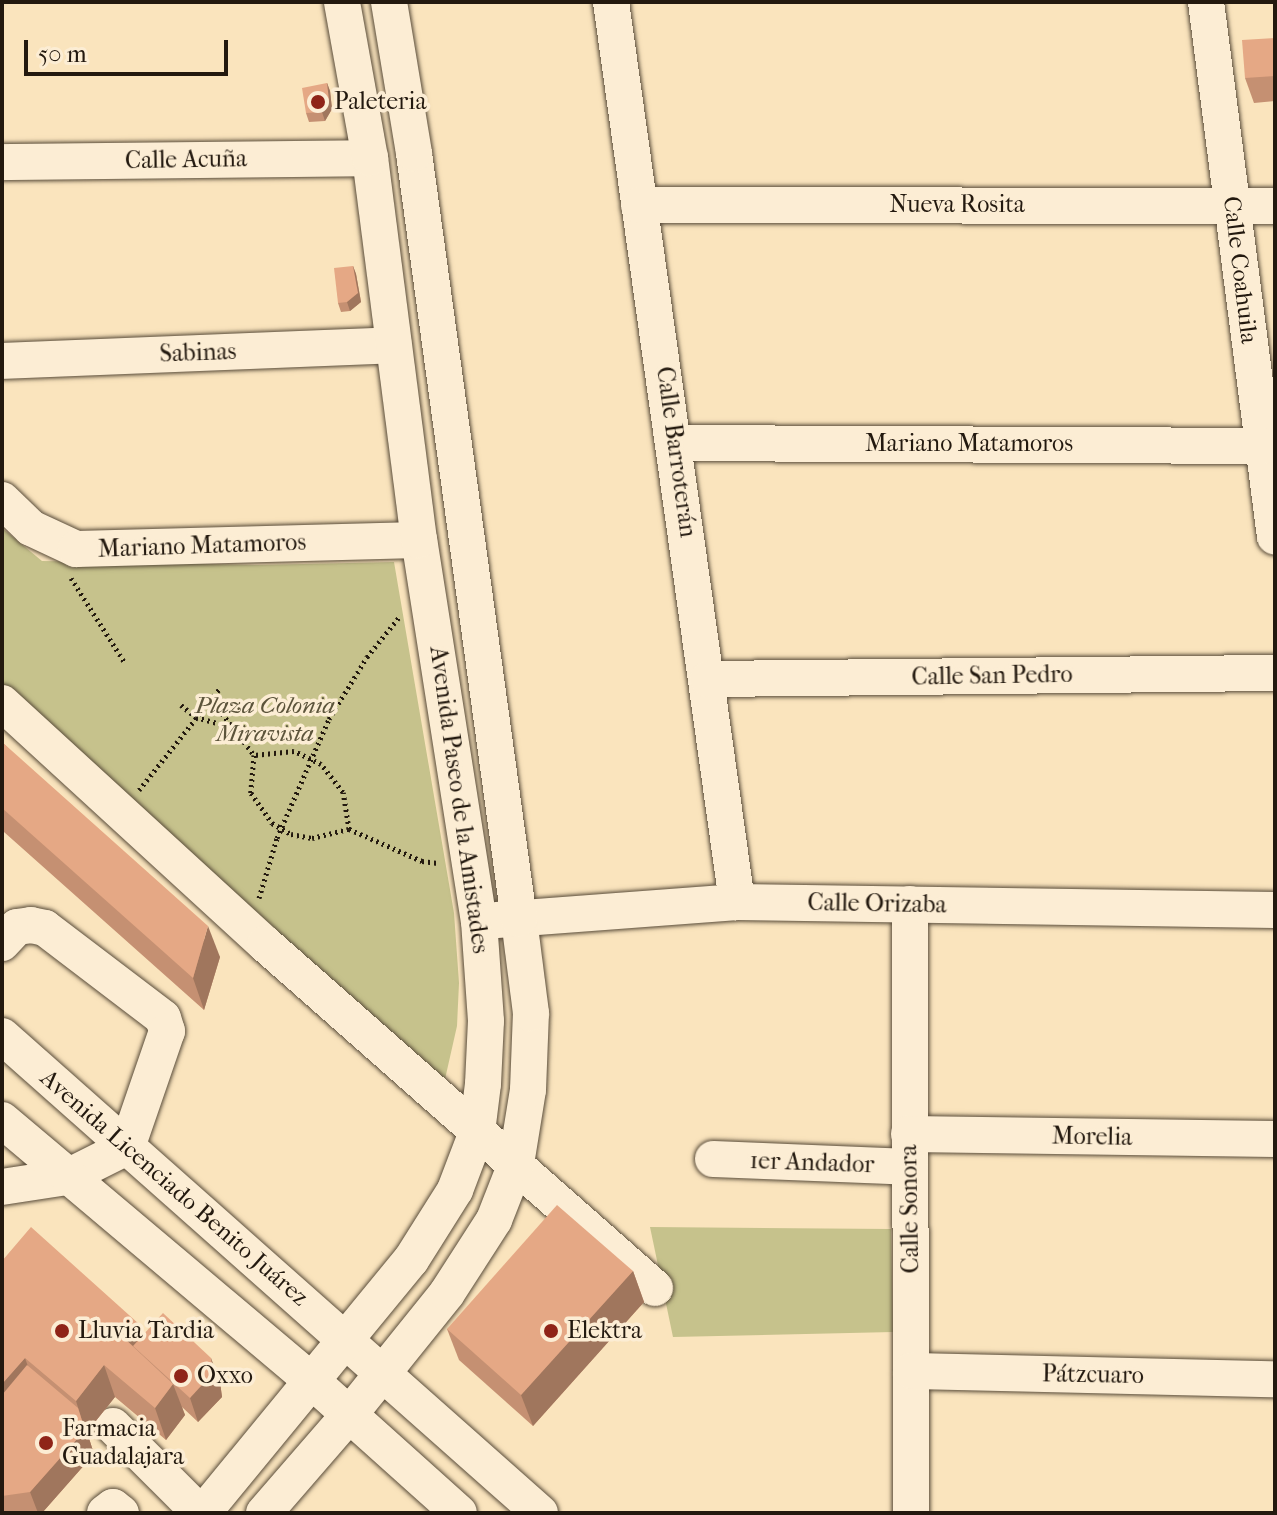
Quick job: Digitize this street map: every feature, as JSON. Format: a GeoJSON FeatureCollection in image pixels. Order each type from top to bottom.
{"type":"FeatureCollection","features":[{"type":"Feature","properties":{"kind":"street","name":"Avenida Paseo de la Amistades"},"geometry":{"type":"LineString","coordinates":[[201,1513],[313,1382],[411,1260],[455,1190],[477,1132],[486,1021],[479,922],[419,540],[404,404],[370,158],[342,2]]}},
{"type":"Feature","properties":{"kind":"street","name":"Avenida Paseo de la Amistades"},"geometry":{"type":"LineString","coordinates":[[264,1513],[349,1415],[447,1293],[494,1220],[516,1164],[528,1090],[531,1013],[519,919],[414,153],[389,2]]}},
{"type":"Feature","properties":{"kind":"street","name":"Calle Barroterán"},"geometry":{"type":"LineString","coordinates":[[611,2],[737,902]]}},
{"type":"Feature","properties":{"kind":"street","name":"Calle Coahuila"},"geometry":{"type":"LineString","coordinates":[[1206,2],[1275,537]]}},
{"type":"Feature","properties":{"kind":"street"},"geometry":{"type":"LineString","coordinates":[[351,50],[395,41]]}},
{"type":"Feature","properties":{"kind":"street","name":"Calle Acuña"},"geometry":{"type":"LineString","coordinates":[[2,162],[370,158]]}},
{"type":"Feature","properties":{"kind":"street","name":"Nueva Rosita"},"geometry":{"type":"LineString","coordinates":[[639,205],[1275,206]]}},
{"type":"Feature","properties":{"kind":"street","name":"Sabinas"},"geometry":{"type":"LineString","coordinates":[[2,361],[394,345]]}},
{"type":"Feature","properties":{"kind":"street"},"geometry":{"type":"LineString","coordinates":[[404,404],[447,395]]}},
{"type":"Feature","properties":{"kind":"street","name":"Mariano Matamoros"},"geometry":{"type":"LineString","coordinates":[[675,443],[1263,446]]}},
{"type":"Feature","properties":{"kind":"street","name":"Mariano Matamoros"},"geometry":{"type":"LineString","coordinates":[[2,500],[31,528],[76,549],[419,540]]}},
{"type":"Feature","properties":{"kind":"street","name":"Calle San Pedro"},"geometry":{"type":"LineString","coordinates":[[708,679],[1275,673]]}},
{"type":"Feature","properties":{"kind":"street"},"geometry":{"type":"LineString","coordinates":[[2,703],[250,930],[655,1288]]}},
{"type":"Feature","properties":{"kind":"street","name":"Calle Orizaba"},"geometry":{"type":"LineString","coordinates":[[479,922],[737,902],[1275,910]]}},
{"type":"Feature","properties":{"kind":"street","name":"Calle Sonora"},"geometry":{"type":"LineString","coordinates":[[910,904],[911,1513]]}},
{"type":"Feature","properties":{"kind":"street"},"geometry":{"type":"LineString","coordinates":[[2,943],[17,927],[45,928],[163,1018],[167,1031],[127,1147],[67,1177],[2,1187]]}},
{"type":"Feature","properties":{"kind":"street","name":"Avenida Licenciado Benito Juárez"},"geometry":{"type":"LineString","coordinates":[[2,1036],[540,1513]]}},
{"type":"Feature","properties":{"kind":"street"},"geometry":{"type":"LineString","coordinates":[[2,1120],[313,1382],[349,1415],[435,1506]]}},
{"type":"Feature","properties":{"kind":"street","name":"Morelia"},"geometry":{"type":"LineString","coordinates":[[910,1151],[1275,1139]]}},
{"type":"Feature","properties":{"kind":"street","name":"1er Andador"},"geometry":{"type":"LineString","coordinates":[[713,1159],[910,1151]]}},
{"type":"Feature","properties":{"kind":"street","name":"Pátzcuaro"},"geometry":{"type":"LineString","coordinates":[[911,1371],[1275,1379]]}},
{"type":"Feature","properties":{"kind":"street"},"geometry":{"type":"LineString","coordinates":[[113,1426],[201,1513]]}},
{"type":"Feature","properties":{"kind":"street"},"geometry":{"type":"LineString","coordinates":[[105,1513],[113,1507],[121,1513]]}},
{"type":"Feature","properties":{"kind":"path"},"geometry":{"type":"LineString","coordinates":[[67,546],[69,576],[125,663]]}},
{"type":"Feature","properties":{"kind":"path"},"geometry":{"type":"LineString","coordinates":[[250,930],[281,829],[341,698],[367,657],[403,612],[429,598]]}},
{"type":"Feature","properties":{"kind":"path"},"geometry":{"type":"LineString","coordinates":[[122,812],[220,688]]}},
{"type":"Feature","properties":{"kind":"path"},"geometry":{"type":"LineString","coordinates":[[211,699],[254,755],[251,793],[263,813],[281,829],[312,838],[349,829],[422,861],[471,862]]}},
{"type":"Feature","properties":{"kind":"path"},"geometry":{"type":"LineString","coordinates":[[181,705],[196,717],[232,727]]}},
{"type":"Feature","properties":{"kind":"path"},"geometry":{"type":"LineString","coordinates":[[254,755],[283,751],[311,758],[340,785],[349,829]]}},
{"type":"Feature","properties":{"kind":"green space","name":"Plaza Colonia Miravista"},"geometry":{"type":"Polygon","coordinates":[[[2,528],[42,561],[258,565],[394,562],[454,913],[459,983],[457,1026],[443,1088],[299,950],[133,813],[2,687],[2,528]]]}},
{"type":"Feature","properties":{"kind":"green space"},"geometry":{"type":"Polygon","coordinates":[[[650,1227],[891,1229],[893,1332],[673,1337],[650,1227]]]}},
{"type":"Feature","properties":{"kind":"building"},"geometry":{"type":"Polygon","coordinates":[[[1275,38],[1275,76],[1245,78],[1242,40],[1275,38]]]}},
{"type":"Feature","properties":{"kind":"building"},"geometry":{"type":"Polygon","coordinates":[[[327,83],[329,100],[322,112],[306,113],[302,88],[327,83]]]}},
{"type":"Feature","properties":{"kind":"building"},"geometry":{"type":"Polygon","coordinates":[[[353,266],[358,293],[347,302],[338,303],[334,268],[353,266]]]}},
{"type":"Feature","properties":{"kind":"building"},"geometry":{"type":"Polygon","coordinates":[[[2,742],[208,926],[193,978],[2,808],[2,742]]]}},
{"type":"Feature","properties":{"kind":"building","name":"Elektra"},"geometry":{"type":"Polygon","coordinates":[[[557,1205],[633,1271],[521,1395],[447,1329],[557,1205]]]}},
{"type":"Feature","properties":{"kind":"building","name":"Lluvia Tardia"},"geometry":{"type":"Polygon","coordinates":[[[31,1227],[139,1324],[125,1339],[173,1384],[155,1408],[104,1365],[76,1401],[25,1358],[2,1384],[2,1261],[31,1227]]]}},
{"type":"Feature","properties":{"kind":"building"},"geometry":{"type":"Polygon","coordinates":[[[163,1313],[211,1358],[213,1373],[190,1398],[133,1346],[163,1313]]]}},
{"type":"Feature","properties":{"kind":"building","name":"Farmacia Guadalajara"},"geometry":{"type":"Polygon","coordinates":[[[27,1365],[78,1408],[85,1430],[30,1492],[2,1496],[2,1395],[27,1365]]]}},
{"type":"Feature","properties":{"kind":"place","name":"Paleteria"},"geometry":{"type":"Point","coordinates":[318,102]}},
{"type":"Feature","properties":{"kind":"place","name":"Lluvia Tardia"},"geometry":{"type":"Point","coordinates":[62,1331]}},
{"type":"Feature","properties":{"kind":"place","name":"Elektra"},"geometry":{"type":"Point","coordinates":[551,1331]}},
{"type":"Feature","properties":{"kind":"place","name":"Oxxo"},"geometry":{"type":"Point","coordinates":[181,1376]}},
{"type":"Feature","properties":{"kind":"place","name":"Farmacia Guadalajara"},"geometry":{"type":"Point","coordinates":[46,1443]}}]}
